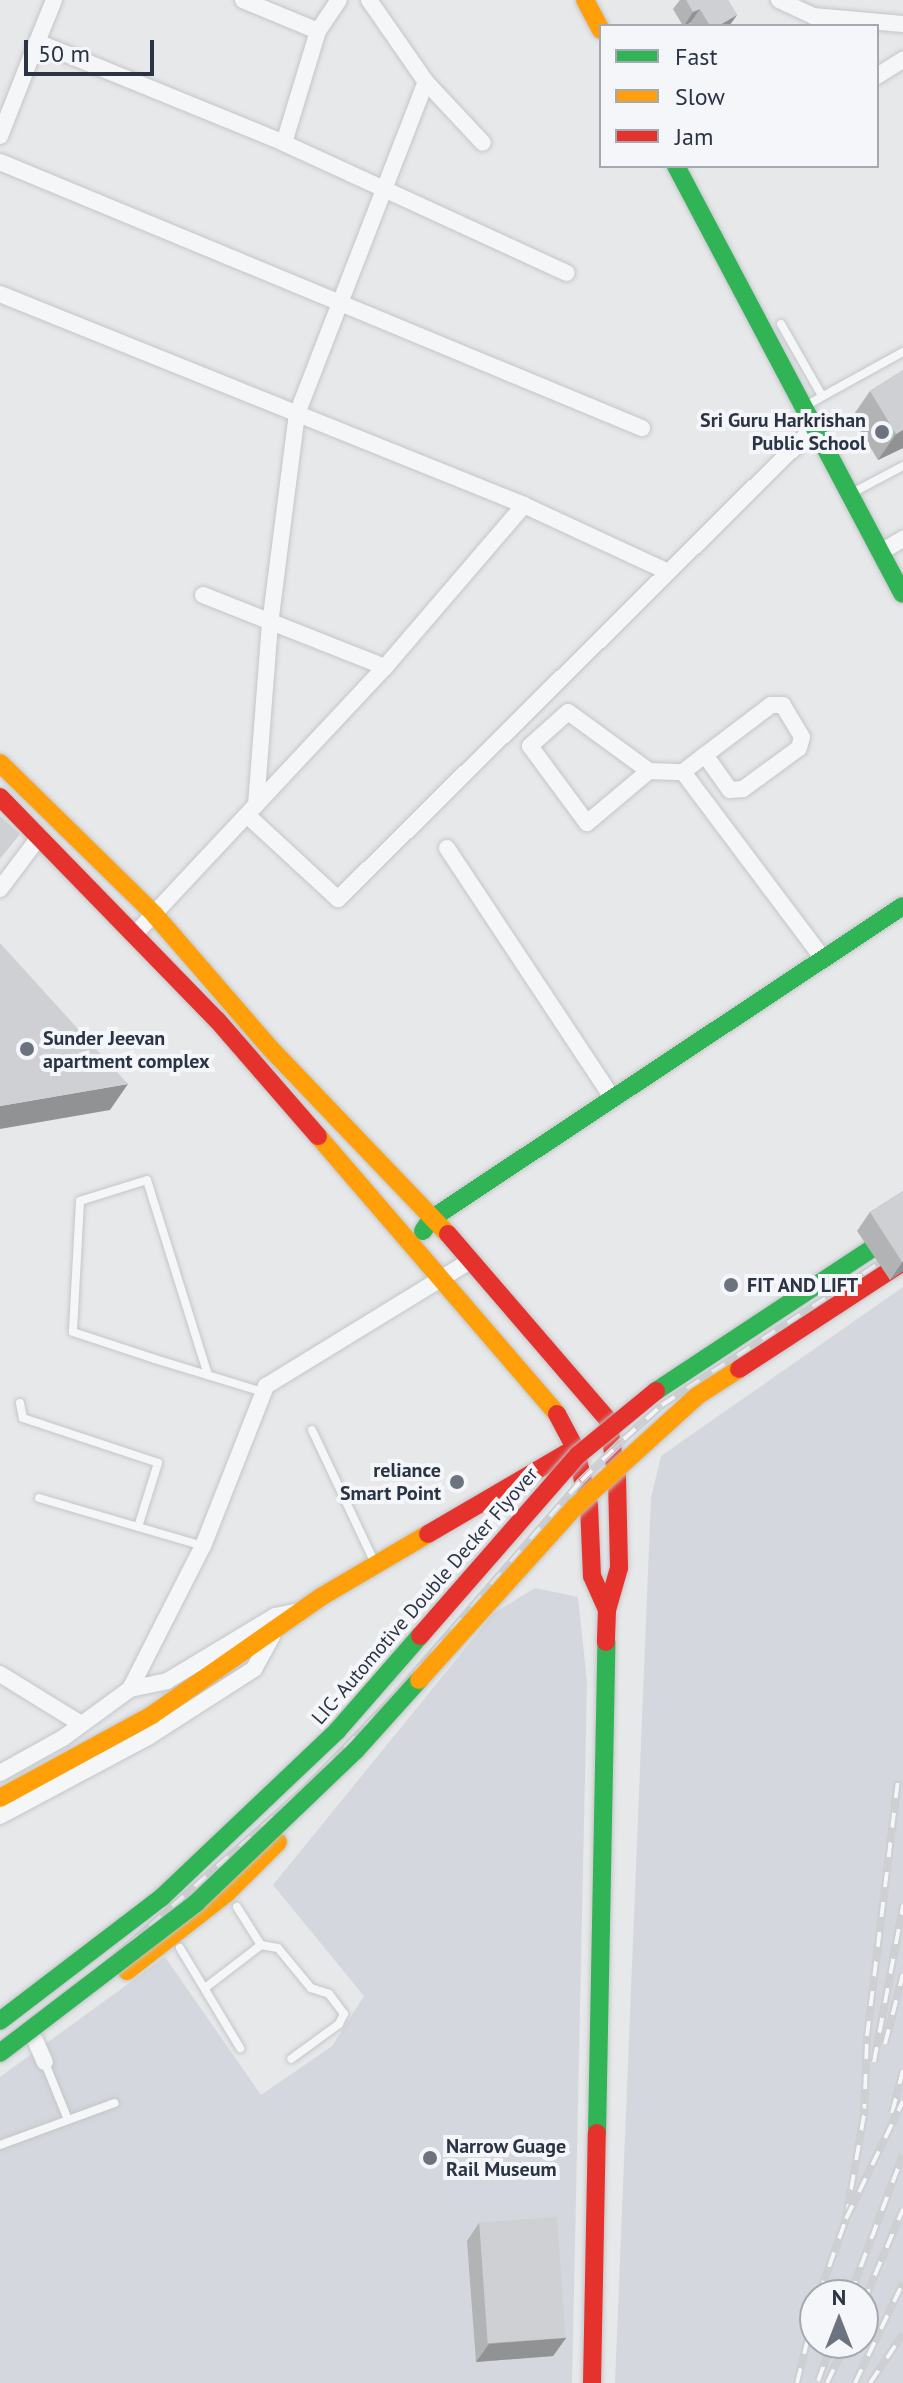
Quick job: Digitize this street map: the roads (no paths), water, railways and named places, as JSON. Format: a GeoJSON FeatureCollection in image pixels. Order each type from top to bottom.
{"type":"FeatureCollection","features":[{"type":"Feature","properties":{"kind":"main road"},"geometry":{"type":"LineString","coordinates":[[591,2],[599,24]]}},
{"type":"Feature","properties":{"kind":"main road"},"geometry":{"type":"LineString","coordinates":[[677,168],[903,594]]}},
{"type":"Feature","properties":{"kind":"main road"},"geometry":{"type":"LineString","coordinates":[[0,763],[154,914],[270,1048],[400,1179],[468,1262],[608,1420],[617,1478],[619,1568],[607,1610],[592,2383]]}},
{"type":"Feature","properties":{"kind":"main road"},"geometry":{"type":"LineString","coordinates":[[0,797],[137,932],[415,1243],[550,1402],[575,1448],[589,1505],[592,1576],[607,1610]]}},
{"type":"Feature","properties":{"kind":"main road"},"geometry":{"type":"LineString","coordinates":[[415,1243],[431,1219],[903,906]]}},
{"type":"Feature","properties":{"kind":"main road"},"geometry":{"type":"LineString","coordinates":[[0,2012],[156,1893],[331,1724],[575,1448],[678,1360],[903,1218]]}},
{"type":"Feature","properties":{"kind":"main road","name":"LIC- Automotive Double Decker Flyover"},"geometry":{"type":"LineString","coordinates":[[0,2021],[162,1897],[337,1731],[578,1455],[682,1369],[903,1228]]}},
{"type":"Feature","properties":{"kind":"main road"},"geometry":{"type":"LineString","coordinates":[[0,2053],[196,1903],[356,1750],[574,1508],[686,1405],[903,1262]]}},
{"type":"Feature","properties":{"kind":"main road"},"geometry":{"type":"LineString","coordinates":[[0,2066],[232,1900],[589,1505],[703,1402],[903,1273]]}},
{"type":"Feature","properties":{"kind":"main road"},"geometry":{"type":"LineString","coordinates":[[0,1798],[224,1669],[375,1563],[575,1448]]}},
{"type":"Feature","properties":{"kind":"street"},"geometry":{"type":"LineString","coordinates":[[0,136],[54,0]]}},
{"type":"Feature","properties":{"kind":"street"},"geometry":{"type":"LineString","coordinates":[[243,0],[318,31]]}},
{"type":"Feature","properties":{"kind":"street"},"geometry":{"type":"LineString","coordinates":[[284,143],[318,31],[339,0]]}},
{"type":"Feature","properties":{"kind":"street"},"geometry":{"type":"LineString","coordinates":[[369,0],[426,82],[483,143]]}},
{"type":"Feature","properties":{"kind":"street"},"geometry":{"type":"LineString","coordinates":[[779,0],[813,16],[844,22],[903,24]]}},
{"type":"Feature","properties":{"kind":"street"},"geometry":{"type":"LineString","coordinates":[[37,42],[284,143],[567,273]]}},
{"type":"Feature","properties":{"kind":"street"},"geometry":{"type":"LineString","coordinates":[[879,75],[903,60]]}},
{"type":"Feature","properties":{"kind":"street"},"geometry":{"type":"LineString","coordinates":[[251,810],[270,624],[297,414],[426,82]]}},
{"type":"Feature","properties":{"kind":"street"},"geometry":{"type":"LineString","coordinates":[[0,162],[642,428]]}},
{"type":"Feature","properties":{"kind":"street"},"geometry":{"type":"LineString","coordinates":[[0,294],[524,505],[666,571]]}},
{"type":"Feature","properties":{"kind":"street"},"geometry":{"type":"LineString","coordinates":[[251,810],[338,899],[666,571],[814,428]]}},
{"type":"Feature","properties":{"kind":"street"},"geometry":{"type":"LineString","coordinates":[[137,932],[385,667],[524,505]]}},
{"type":"Feature","properties":{"kind":"street"},"geometry":{"type":"LineString","coordinates":[[881,552],[903,539]]}},
{"type":"Feature","properties":{"kind":"street"},"geometry":{"type":"LineString","coordinates":[[203,595],[385,667]]}},
{"type":"Feature","properties":{"kind":"street"},"geometry":{"type":"LineString","coordinates":[[649,771],[587,823],[530,746],[568,712],[649,771],[683,772],[705,755],[771,705],[783,705],[802,737],[799,748],[735,791],[705,755]]}},
{"type":"Feature","properties":{"kind":"street"},"geometry":{"type":"LineString","coordinates":[[683,772],[822,957]]}},
{"type":"Feature","properties":{"kind":"street"},"geometry":{"type":"LineString","coordinates":[[0,889],[40,836]]}},
{"type":"Feature","properties":{"kind":"street"},"geometry":{"type":"LineString","coordinates":[[447,848],[612,1097]]}},
{"type":"Feature","properties":{"kind":"street"},"geometry":{"type":"LineString","coordinates":[[130,1689],[203,1546],[266,1386],[468,1262]]}},
{"type":"Feature","properties":{"kind":"street"},"geometry":{"type":"LineString","coordinates":[[0,1773],[81,1724],[130,1689],[167,1681],[275,1616],[305,1610]]}},
{"type":"Feature","properties":{"kind":"street"},"geometry":{"type":"LineString","coordinates":[[0,1816],[148,1737],[254,1669],[273,1635]]}},
{"type":"Feature","properties":{"kind":"street"},"geometry":{"type":"LineString","coordinates":[[0,1674],[81,1724]]}},
{"type":"Feature","properties":{"kind":"street"},"geometry":{"type":"LineString","coordinates":[[35,2040],[45,2062]]}},
{"type":"Feature","properties":{"kind":"lane"},"geometry":{"type":"LineString","coordinates":[[781,324],[822,396]]}},
{"type":"Feature","properties":{"kind":"lane"},"geometry":{"type":"LineString","coordinates":[[803,407],[903,352]]}},
{"type":"Feature","properties":{"kind":"lane"},"geometry":{"type":"LineString","coordinates":[[850,495],[903,466]]}},
{"type":"Feature","properties":{"kind":"lane"},"geometry":{"type":"LineString","coordinates":[[208,1375],[147,1180],[80,1201],[73,1332],[208,1375],[263,1392]]}},
{"type":"Feature","properties":{"kind":"lane"},"geometry":{"type":"LineString","coordinates":[[20,1403],[23,1418],[158,1463],[138,1527]]}},
{"type":"Feature","properties":{"kind":"lane"},"geometry":{"type":"LineString","coordinates":[[312,1430],[375,1563]]}},
{"type":"Feature","properties":{"kind":"lane"},"geometry":{"type":"LineString","coordinates":[[39,1498],[203,1546]]}},
{"type":"Feature","properties":{"kind":"lane"},"geometry":{"type":"LineString","coordinates":[[232,1900],[261,1945],[278,1948],[311,1988],[329,1994],[344,2014],[339,2024],[291,2059]]}},
{"type":"Feature","properties":{"kind":"lane"},"geometry":{"type":"LineString","coordinates":[[177,1942],[240,2048]]}},
{"type":"Feature","properties":{"kind":"lane"},"geometry":{"type":"LineString","coordinates":[[205,1988],[261,1945]]}},
{"type":"Feature","properties":{"kind":"lane"},"geometry":{"type":"LineString","coordinates":[[45,2062],[68,2120]]}},
{"type":"Feature","properties":{"kind":"lane"},"geometry":{"type":"LineString","coordinates":[[0,2145],[115,2103]]}},
{"type":"Feature","properties":{"kind":"railway"},"geometry":{"type":"LineString","coordinates":[[0,2045],[105,1966],[303,1791],[393,1698],[581,1481],[662,1405],[903,1248]]}},
{"type":"Feature","properties":{"kind":"railway"},"geometry":{"type":"LineString","coordinates":[[864,2119],[867,2036],[898,1781]]}},
{"type":"Feature","properties":{"kind":"railway"},"geometry":{"type":"LineString","coordinates":[[874,2062],[903,1905]]}},
{"type":"Feature","properties":{"kind":"railway"},"geometry":{"type":"LineString","coordinates":[[885,2044],[903,1974]]}},
{"type":"Feature","properties":{"kind":"railway"},"geometry":{"type":"LineString","coordinates":[[892,2113],[903,2070]]}},
{"type":"Feature","properties":{"kind":"railway"},"geometry":{"type":"LineString","coordinates":[[825,2279],[846,2219],[903,2101]]}},
{"type":"Feature","properties":{"kind":"railway"},"geometry":{"type":"LineString","coordinates":[[846,2219],[865,2109]]}},
{"type":"Feature","properties":{"kind":"railway"},"geometry":{"type":"LineString","coordinates":[[856,2279],[903,2155]]}},
{"type":"Feature","properties":{"kind":"railway"},"geometry":{"type":"LineString","coordinates":[[873,2279],[903,2209]]}},
{"type":"Feature","properties":{"kind":"railway"},"geometry":{"type":"LineString","coordinates":[[855,2383],[903,2283]]}},
{"type":"Feature","properties":{"kind":"railway"},"geometry":{"type":"LineString","coordinates":[[870,2383],[903,2334]]}},
{"type":"Feature","properties":{"kind":"railway"},"geometry":{"type":"LineString","coordinates":[[797,2383],[803,2359]]}},
{"type":"Feature","properties":{"kind":"railway"},"geometry":{"type":"LineString","coordinates":[[818,2381],[826,2359]]}},
{"type":"Feature","properties":{"kind":"railway"},"geometry":{"type":"LineString","coordinates":[[827,2383],[838,2359]]}},
{"type":"Feature","properties":{"kind":"place","name":"Sri Guru Harkrishan Public School"},"geometry":{"type":"Point","coordinates":[882,432]}},
{"type":"Feature","properties":{"kind":"place","name":"Sunder Jeevan apartment complex"},"geometry":{"type":"Point","coordinates":[27,1049]}},
{"type":"Feature","properties":{"kind":"place","name":"FIT AND LIFT"},"geometry":{"type":"Point","coordinates":[731,1285]}},
{"type":"Feature","properties":{"kind":"place","name":"reliance Smart Point"},"geometry":{"type":"Point","coordinates":[457,1482]}},
{"type":"Feature","properties":{"kind":"place","name":"Narrow Guage Rail Museum"},"geometry":{"type":"Point","coordinates":[430,2158]}}]}
